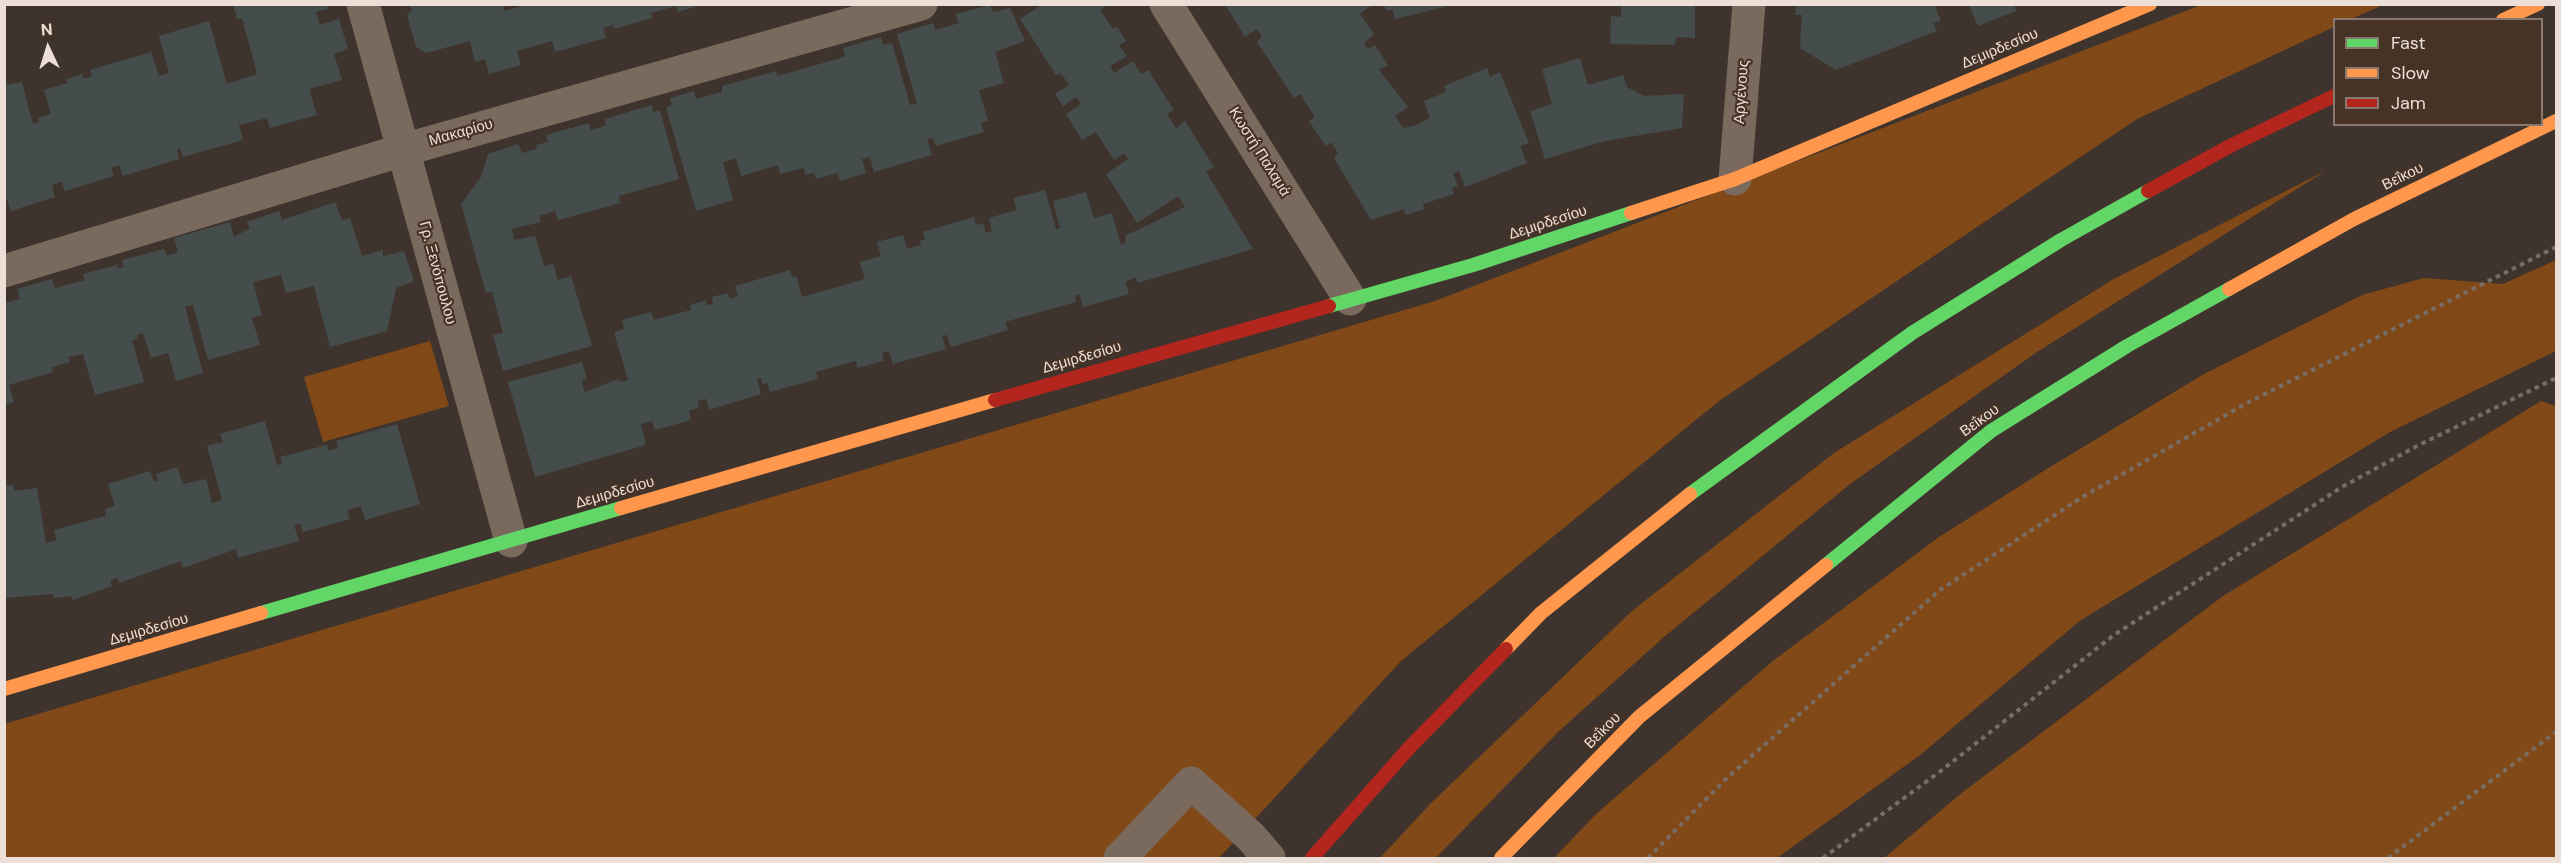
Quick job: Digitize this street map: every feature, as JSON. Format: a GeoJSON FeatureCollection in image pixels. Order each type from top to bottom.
{"type":"FeatureCollection","features":[{"type":"Feature","properties":{"kind":"main road"},"geometry":{"type":"LineString","coordinates":[[2507,18],[2538,4]]}},
{"type":"Feature","properties":{"kind":"main road","name":"Δεμιρδεσίου"},"geometry":{"type":"LineString","coordinates":[[4,689],[839,444],[1473,265],[1735,179],[2131,8]]}},
{"type":"Feature","properties":{"kind":"main road"},"geometry":{"type":"LineString","coordinates":[[1312,858],[1409,748],[1541,613],[1691,493],[1912,333],[2061,240],[2232,145],[2333,96]]}},
{"type":"Feature","properties":{"kind":"main road","name":"Βεΐκου"},"geometry":{"type":"LineString","coordinates":[[1501,858],[1640,717],[1991,431],[2127,346],[2354,219],[2556,121]]}},
{"type":"Feature","properties":{"kind":"street","name":"Γρ. Ξενόπουλου"},"geometry":{"type":"LineString","coordinates":[[363,4],[511,541]]}},
{"type":"Feature","properties":{"kind":"street","name":"Μακαρίου"},"geometry":{"type":"LineString","coordinates":[[4,271],[403,150],[921,4]]}},
{"type":"Feature","properties":{"kind":"street","name":"Κωστή Παλαμά"},"geometry":{"type":"LineString","coordinates":[[1166,4],[1350,300]]}},
{"type":"Feature","properties":{"kind":"street","name":"Αργένους"},"geometry":{"type":"LineString","coordinates":[[1735,179],[1749,4]]}},
{"type":"Feature","properties":{"kind":"street"},"geometry":{"type":"LineString","coordinates":[[1120,858],[1191,783],[1251,837],[1269,858]]}},
{"type":"Feature","properties":{"kind":"path"},"geometry":{"type":"LineString","coordinates":[[1648,858],[1746,761],[1940,590],[2084,496],[2247,403],[2556,247]]}},
{"type":"Feature","properties":{"kind":"path"},"geometry":{"type":"LineString","coordinates":[[1823,858],[1942,770],[2114,635],[2342,487],[2417,446],[2556,378]]}},
{"type":"Feature","properties":{"kind":"path"},"geometry":{"type":"LineString","coordinates":[[2388,858],[2556,732]]}},
{"type":"Feature","properties":{"kind":"shaded area"},"geometry":{"type":"Polygon","coordinates":[[[2201,5],[2383,5],[2353,18],[2333,18],[2333,27],[2137,119],[1719,401],[1401,661],[1219,858],[5,858],[4,724],[1435,301],[2201,5]]]}},
{"type":"Feature","properties":{"kind":"shaded area"},"geometry":{"type":"Polygon","coordinates":[[[2327,170],[2037,352],[1850,484],[1664,637],[1558,732],[1436,858],[1380,858],[1430,804],[1633,610],[1834,453],[2112,280],[2327,170]]]}},
{"type":"Feature","properties":{"kind":"shaded area"},"geometry":{"type":"Polygon","coordinates":[[[2556,260],[2556,351],[2390,432],[2081,620],[1920,755],[1777,858],[1554,858],[1595,815],[1774,660],[1939,537],[2204,374],[2362,295],[2424,278],[2503,284],[2556,260]]]}},
{"type":"Feature","properties":{"kind":"shaded area"},"geometry":{"type":"Polygon","coordinates":[[[430,341],[449,406],[323,442],[304,377],[430,341]]]}},
{"type":"Feature","properties":{"kind":"shaded area"},"geometry":{"type":"Polygon","coordinates":[[[2541,401],[2556,406],[2556,858],[1884,858],[1963,792],[2223,596],[2541,401]]]}},
{"type":"Feature","properties":{"kind":"building"},"geometry":{"type":"Polygon","coordinates":[[[233,4],[327,4],[328,9],[316,12],[320,25],[339,19],[348,49],[334,54],[342,80],[309,89],[317,115],[270,128],[267,118],[239,125],[243,140],[183,157],[180,148],[177,150],[179,159],[123,176],[119,165],[111,168],[114,176],[65,191],[62,182],[52,185],[55,197],[11,211],[7,199],[4,200],[4,85],[22,82],[33,124],[39,122],[38,118],[51,114],[44,90],[68,83],[66,79],[82,74],[84,79],[92,76],[90,70],[151,52],[159,76],[169,73],[159,36],[209,21],[227,84],[257,74],[242,18],[237,19],[233,4]]]}},
{"type":"Feature","properties":{"kind":"building"},"geometry":{"type":"Polygon","coordinates":[[[409,4],[503,4],[504,11],[530,4],[701,5],[678,12],[676,6],[651,13],[652,18],[614,29],[613,25],[603,28],[606,38],[555,52],[552,41],[517,51],[521,65],[489,74],[485,59],[475,62],[470,41],[426,53],[416,47],[407,15],[412,10],[409,4]]]}},
{"type":"Feature","properties":{"kind":"building"},"geometry":{"type":"Polygon","coordinates":[[[1043,4],[1109,4],[1100,10],[1113,29],[1117,27],[1126,41],[1119,45],[1127,56],[1110,66],[1114,73],[1133,61],[1141,74],[1148,70],[1174,110],[1167,114],[1176,128],[1185,121],[1214,167],[1206,172],[1253,249],[1137,283],[1136,277],[1125,282],[1129,294],[1083,307],[1079,294],[1075,296],[1076,302],[1005,322],[1008,330],[951,347],[947,335],[942,336],[946,349],[893,364],[889,351],[882,353],[884,361],[857,368],[856,361],[816,372],[818,379],[770,392],[767,383],[763,384],[761,378],[757,379],[761,394],[709,410],[706,399],[697,401],[699,408],[689,411],[691,420],[655,430],[652,421],[641,424],[646,445],[535,477],[508,382],[582,362],[587,379],[582,380],[584,392],[619,379],[620,382],[628,380],[614,332],[624,329],[622,320],[651,312],[654,320],[691,310],[690,305],[706,300],[707,305],[713,304],[712,297],[728,293],[730,299],[738,296],[735,286],[790,270],[792,277],[796,276],[802,297],[865,279],[860,262],[881,256],[877,242],[903,235],[907,249],[921,245],[920,241],[925,239],[923,232],[974,217],[976,225],[983,223],[986,233],[992,231],[989,218],[1017,210],[1013,198],[1045,190],[1056,229],[1060,228],[1053,201],[1086,192],[1094,218],[1112,213],[1121,245],[1126,242],[1125,236],[1185,207],[1178,196],[1137,223],[1106,174],[1128,159],[1124,153],[1114,160],[1096,132],[1082,140],[1066,114],[1081,104],[1076,97],[1063,106],[1055,94],[1069,85],[1061,73],[1056,75],[1020,19],[1043,4]]]}},
{"type":"Feature","properties":{"kind":"building"},"geometry":{"type":"Polygon","coordinates":[[[1225,4],[1373,4],[1360,14],[1374,34],[1364,43],[1368,49],[1375,45],[1388,65],[1379,70],[1408,107],[1395,116],[1403,128],[1417,125],[1430,118],[1424,101],[1446,92],[1444,86],[1487,68],[1490,77],[1500,72],[1529,143],[1520,146],[1527,163],[1465,187],[1459,171],[1453,174],[1458,186],[1452,188],[1454,194],[1423,204],[1424,209],[1406,215],[1404,209],[1371,220],[1334,158],[1338,153],[1331,142],[1326,147],[1309,121],[1315,117],[1300,94],[1294,98],[1257,42],[1262,37],[1257,29],[1245,37],[1225,4]]]}},
{"type":"Feature","properties":{"kind":"building"},"geometry":{"type":"Polygon","coordinates":[[[1384,4],[1453,5],[1395,19],[1393,10],[1386,10],[1384,4]]]}},
{"type":"Feature","properties":{"kind":"building"},"geometry":{"type":"Polygon","coordinates":[[[1621,4],[1695,4],[1695,38],[1676,37],[1675,45],[1610,44],[1611,16],[1621,17],[1621,4]]]}},
{"type":"Feature","properties":{"kind":"building"},"geometry":{"type":"Polygon","coordinates":[[[1796,4],[1934,4],[1941,21],[1933,23],[1937,31],[1836,70],[1800,48],[1802,15],[1795,15],[1796,4]]]}},
{"type":"Feature","properties":{"kind":"building"},"geometry":{"type":"Polygon","coordinates":[[[1968,4],[2014,4],[2016,11],[1978,26],[1968,4]]]}},
{"type":"Feature","properties":{"kind":"building"},"geometry":{"type":"Polygon","coordinates":[[[990,5],[993,12],[1010,8],[1025,41],[995,52],[1004,83],[979,90],[988,121],[981,123],[984,132],[936,146],[933,138],[927,139],[932,155],[874,172],[870,157],[862,159],[866,173],[840,181],[838,173],[816,179],[814,173],[806,175],[803,168],[780,174],[778,165],[741,176],[736,158],[723,162],[733,200],[696,211],[666,107],[672,105],[670,98],[694,91],[696,99],[722,92],[722,86],[776,71],[777,76],[841,58],[845,56],[843,48],[881,37],[883,45],[892,43],[910,105],[917,104],[897,34],[933,23],[935,30],[959,23],[956,14],[990,5]]]}},
{"type":"Feature","properties":{"kind":"building"},"geometry":{"type":"Polygon","coordinates":[[[1580,58],[1588,85],[1623,75],[1627,87],[1644,96],[1684,94],[1682,128],[1605,141],[1545,159],[1530,111],[1552,104],[1542,69],[1580,58]]]}},
{"type":"Feature","properties":{"kind":"building"},"geometry":{"type":"Polygon","coordinates":[[[652,105],[653,112],[660,110],[679,179],[619,196],[620,203],[558,220],[555,211],[539,216],[541,222],[512,229],[514,240],[535,236],[544,266],[553,264],[558,280],[571,276],[592,346],[503,371],[493,335],[503,333],[492,292],[486,293],[461,204],[481,177],[488,154],[518,144],[522,153],[537,149],[536,145],[548,142],[546,135],[589,123],[591,130],[599,128],[606,125],[605,119],[652,105]]]}},
{"type":"Feature","properties":{"kind":"building"},"geometry":{"type":"Polygon","coordinates":[[[335,202],[342,220],[350,218],[362,256],[383,250],[383,256],[404,251],[414,281],[396,288],[387,331],[330,347],[314,286],[286,293],[281,275],[253,282],[262,315],[252,318],[260,345],[208,360],[193,305],[185,307],[203,373],[176,381],[168,353],[151,358],[143,333],[137,335],[138,339],[132,340],[144,382],[95,395],[83,354],[68,357],[70,362],[52,367],[53,372],[9,385],[14,402],[4,405],[4,303],[20,299],[17,289],[52,279],[55,288],[85,280],[83,274],[117,265],[118,269],[124,267],[122,260],[164,249],[167,256],[178,252],[174,238],[230,222],[234,237],[250,228],[247,222],[279,211],[282,220],[335,202]]]}},
{"type":"Feature","properties":{"kind":"building"},"geometry":{"type":"Polygon","coordinates":[[[265,421],[277,465],[282,464],[280,457],[327,445],[329,451],[338,448],[336,441],[397,424],[420,504],[365,520],[361,506],[347,510],[350,519],[303,532],[300,523],[294,525],[299,541],[238,558],[236,549],[183,568],[181,561],[119,583],[117,578],[110,580],[112,586],[73,600],[71,596],[54,598],[53,594],[4,598],[4,486],[13,485],[14,491],[37,488],[46,543],[56,540],[54,530],[106,516],[105,509],[115,506],[108,484],[150,471],[154,482],[158,480],[156,474],[177,467],[183,484],[206,479],[212,503],[222,500],[207,446],[223,442],[220,434],[265,421]]]}},
{"type":"Feature","properties":{"kind":"traffic: fast"},"geometry":{"type":"LineString","coordinates":[[1690,494],[1912,333],[2061,240],[2148,191]]}},
{"type":"Feature","properties":{"kind":"traffic: fast"},"geometry":{"type":"LineString","coordinates":[[1329,306],[1473,265],[1631,213]]}},
{"type":"Feature","properties":{"kind":"traffic: fast"},"geometry":{"type":"LineString","coordinates":[[1826,565],[1991,431],[2127,346],[2229,289]]}},
{"type":"Feature","properties":{"kind":"traffic: fast"},"geometry":{"type":"LineString","coordinates":[[261,613],[621,508]]}},
{"type":"Feature","properties":{"kind":"traffic: slow"},"geometry":{"type":"LineString","coordinates":[[1631,213],[1735,179],[2150,4]]}},
{"type":"Feature","properties":{"kind":"traffic: slow"},"geometry":{"type":"LineString","coordinates":[[2507,18],[2538,4]]}},
{"type":"Feature","properties":{"kind":"traffic: slow"},"geometry":{"type":"LineString","coordinates":[[2229,289],[2354,219],[2556,121]]}},
{"type":"Feature","properties":{"kind":"traffic: slow"},"geometry":{"type":"LineString","coordinates":[[621,508],[995,400]]}},
{"type":"Feature","properties":{"kind":"traffic: slow"},"geometry":{"type":"LineString","coordinates":[[1506,649],[1541,613],[1690,494]]}},
{"type":"Feature","properties":{"kind":"traffic: slow"},"geometry":{"type":"LineString","coordinates":[[1501,858],[1639,717],[1826,565]]}},
{"type":"Feature","properties":{"kind":"traffic: slow"},"geometry":{"type":"LineString","coordinates":[[4,689],[261,613]]}},
{"type":"Feature","properties":{"kind":"traffic: jam"},"geometry":{"type":"LineString","coordinates":[[2148,191],[2232,145],[2333,96]]}},
{"type":"Feature","properties":{"kind":"traffic: jam"},"geometry":{"type":"LineString","coordinates":[[995,400],[1329,306]]}},
{"type":"Feature","properties":{"kind":"traffic: jam"},"geometry":{"type":"LineString","coordinates":[[1312,858],[1409,748],[1506,649]]}}]}
